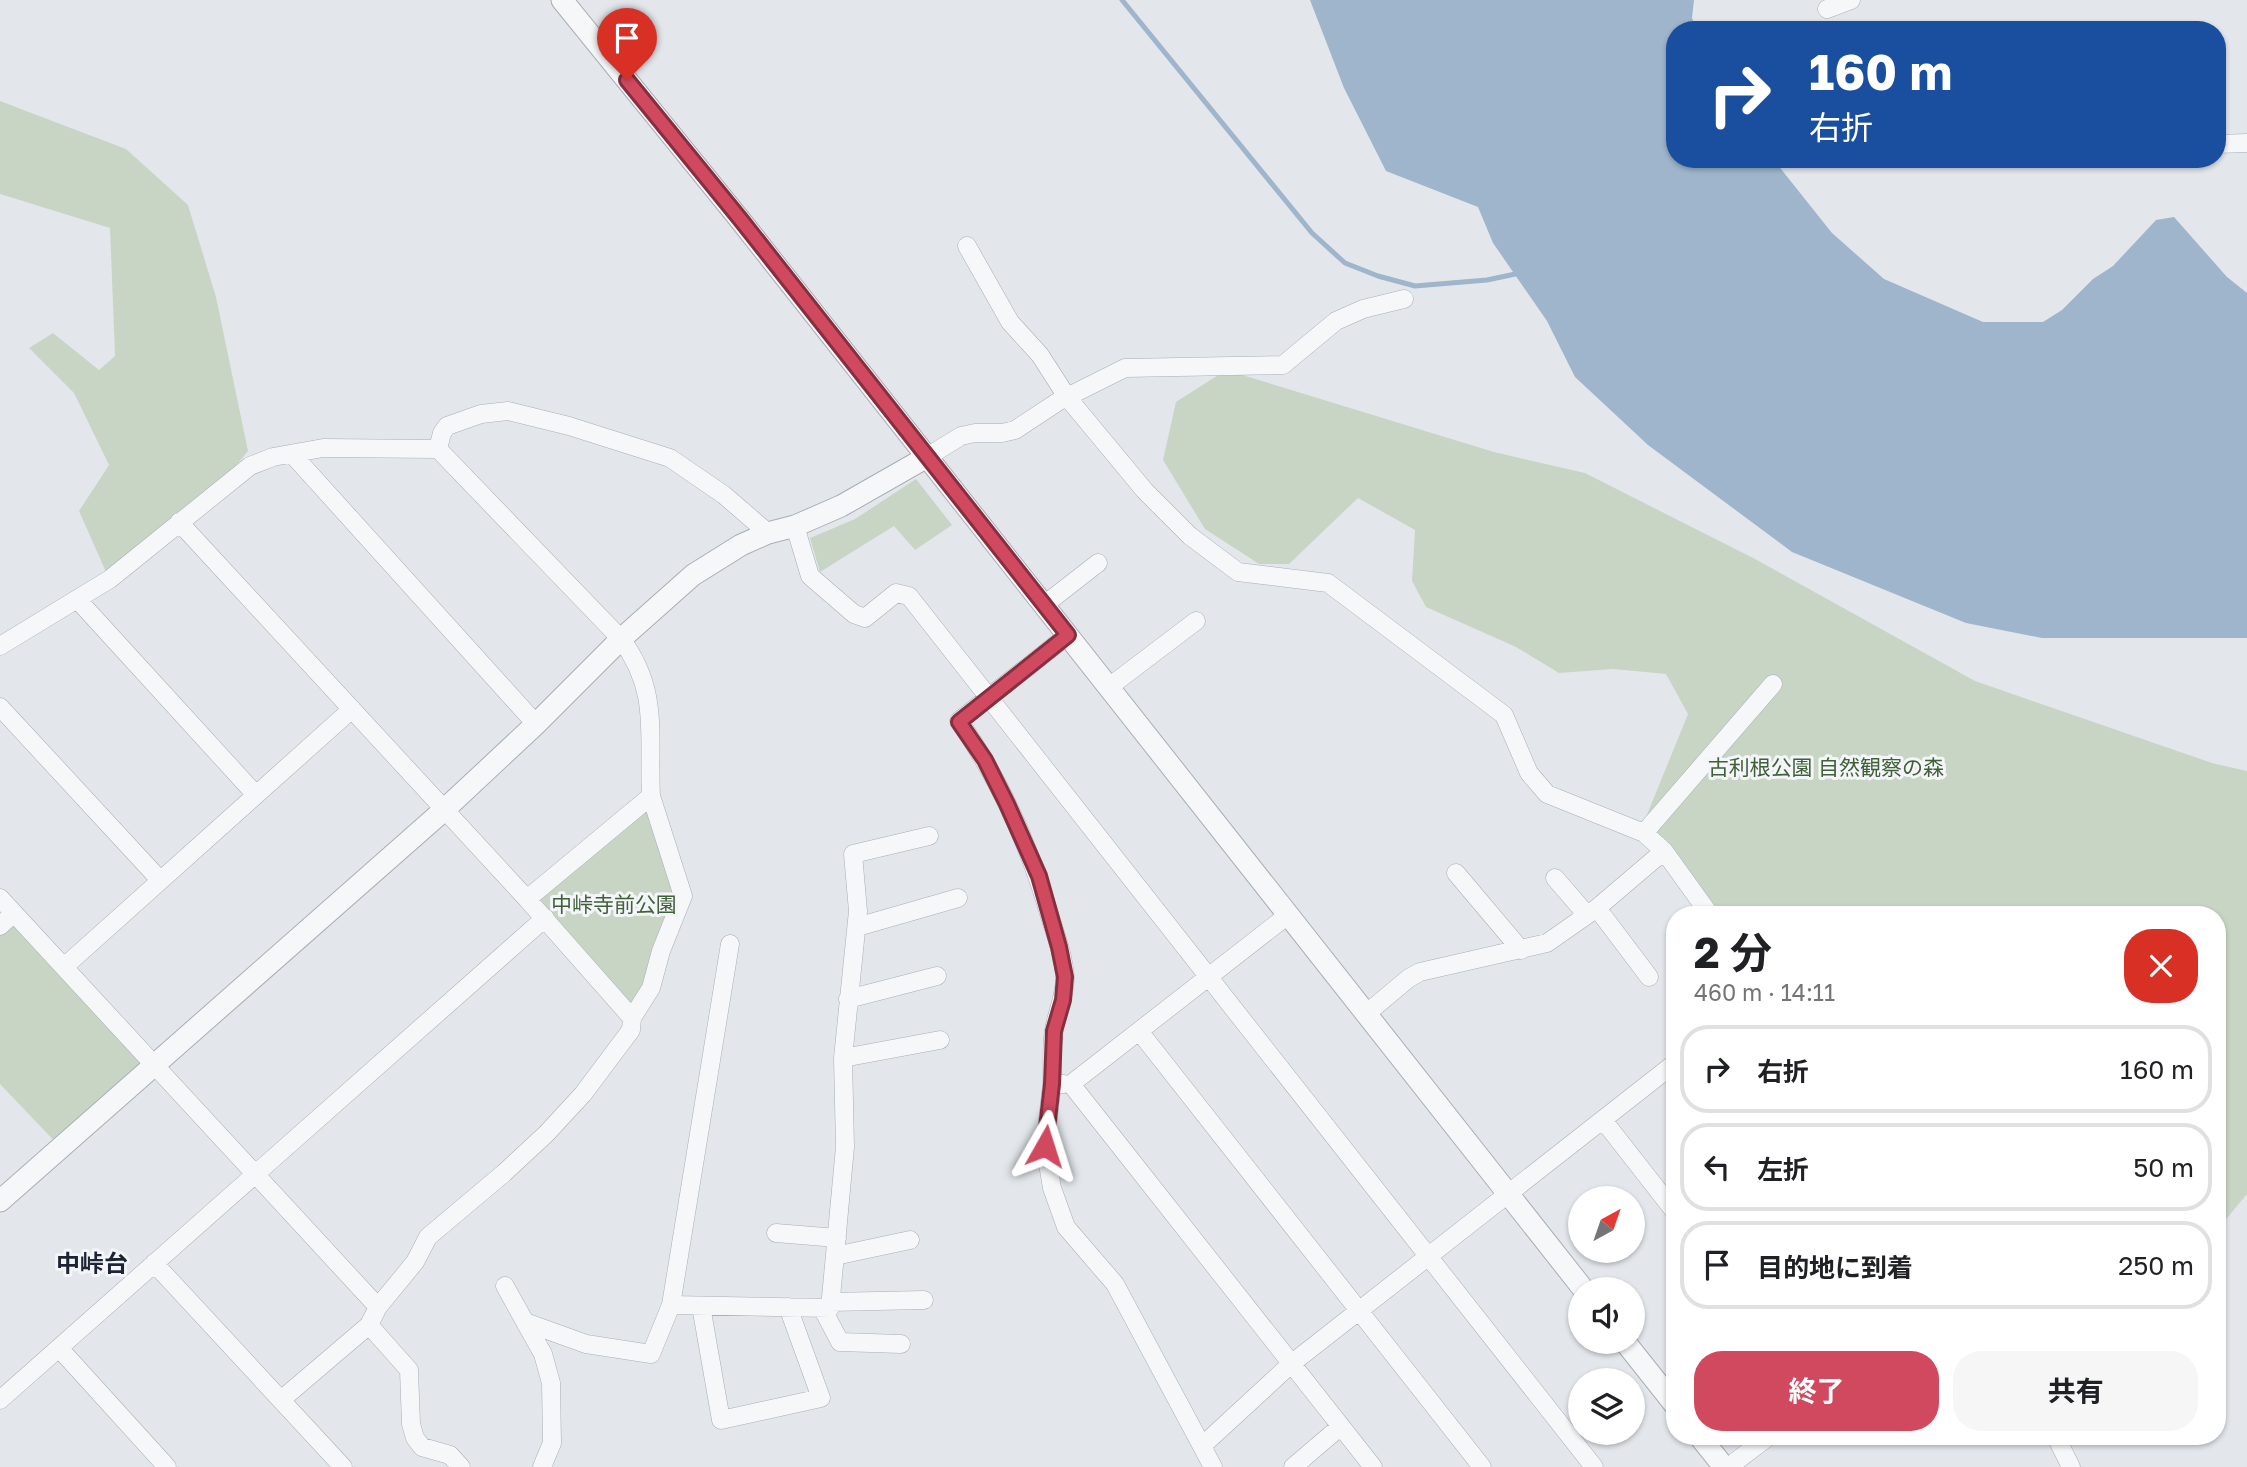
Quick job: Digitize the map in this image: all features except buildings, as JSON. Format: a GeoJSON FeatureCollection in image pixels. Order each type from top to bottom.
{"type":"FeatureCollection","features":[{"type":"Feature","properties":{"kind":"street"},"geometry":{"type":"LineString","coordinates":[[562,0],[741,220],[1574,1277]]}},
{"type":"Feature","properties":{"kind":"street"},"geometry":{"type":"LineString","coordinates":[[1827,9],[1851,0]]}},
{"type":"Feature","properties":{"kind":"street"},"geometry":{"type":"LineString","coordinates":[[2226,144],[2247,144]]}},
{"type":"Feature","properties":{"kind":"street"},"geometry":{"type":"LineString","coordinates":[[967,246],[1010,322],[1040,355],[1067,397],[1163,509],[1190,536],[1237,572],[1328,583],[1504,715],[1529,773],[1547,794],[1644,833],[1664,852],[1703,906]]}},
{"type":"Feature","properties":{"kind":"street"},"geometry":{"type":"LineString","coordinates":[[0,1201],[444,810],[621,639],[693,575],[741,545],[841,506],[961,436],[1015,430],[1067,397],[1125,368],[1283,365],[1336,321],[1363,309],[1404,299]]}},
{"type":"Feature","properties":{"kind":"street"},"geometry":{"type":"LineString","coordinates":[[438,449],[442,433],[447,426],[481,414],[508,411],[569,426],[670,458],[724,495],[768,533]]}},
{"type":"Feature","properties":{"kind":"street"},"geometry":{"type":"LineString","coordinates":[[0,646],[110,579],[250,466],[273,457],[323,448],[438,449],[621,639],[636,659],[650,702],[651,796],[683,896],[661,951],[651,988],[632,1018],[631,1030],[583,1094],[546,1134],[428,1237],[415,1262],[378,1307],[369,1325],[281,1401]]}},
{"type":"Feature","properties":{"kind":"street"},"geometry":{"type":"LineString","coordinates":[[292,454],[536,724]]}},
{"type":"Feature","properties":{"kind":"street"},"geometry":{"type":"LineString","coordinates":[[179,522],[527,898],[632,1018]]}},
{"type":"Feature","properties":{"kind":"street"},"geometry":{"type":"LineString","coordinates":[[795,526],[810,576],[854,614],[865,618],[896,593],[909,596],[1594,1467]]}},
{"type":"Feature","properties":{"kind":"street"},"geometry":{"type":"LineString","coordinates":[[1044,605],[1097,563]]}},
{"type":"Feature","properties":{"kind":"street"},"geometry":{"type":"LineString","coordinates":[[77,599],[256,795]]}},
{"type":"Feature","properties":{"kind":"street"},"geometry":{"type":"LineString","coordinates":[[1109,687],[1196,621]]}},
{"type":"Feature","properties":{"kind":"street"},"geometry":{"type":"LineString","coordinates":[[1068,635],[959,722],[978,748],[1039,876],[1065,977],[1063,1000],[1054,1031],[1061,1084],[1045,1146],[1052,1188],[1066,1227],[1115,1284],[1213,1467]]}},
{"type":"Feature","properties":{"kind":"street"},"geometry":{"type":"LineString","coordinates":[[1644,833],[1773,684]]}},
{"type":"Feature","properties":{"kind":"street"},"geometry":{"type":"LineString","coordinates":[[0,706],[160,880]]}},
{"type":"Feature","properties":{"kind":"street"},"geometry":{"type":"LineString","coordinates":[[64,967],[352,709]]}},
{"type":"Feature","properties":{"kind":"street"},"geometry":{"type":"LineString","coordinates":[[527,898],[651,796]]}},
{"type":"Feature","properties":{"kind":"street"},"geometry":{"type":"LineString","coordinates":[[901,1344],[840,1342],[826,1305],[836,1247],[845,1147],[843,1058],[857,927],[853,854],[929,836]]}},
{"type":"Feature","properties":{"kind":"street"},"geometry":{"type":"LineString","coordinates":[[1366,1014],[1420,972],[1502,951],[1521,950],[1547,943],[1592,911],[1664,852]]}},
{"type":"Feature","properties":{"kind":"street"},"geometry":{"type":"LineString","coordinates":[[1456,873],[1521,950]]}},
{"type":"Feature","properties":{"kind":"street"},"geometry":{"type":"LineString","coordinates":[[1555,878],[1592,911],[1650,977]]}},
{"type":"Feature","properties":{"kind":"street"},"geometry":{"type":"LineString","coordinates":[[0,898],[378,1307]]}},
{"type":"Feature","properties":{"kind":"street"},"geometry":{"type":"LineString","coordinates":[[857,927],[958,898]]}},
{"type":"Feature","properties":{"kind":"street"},"geometry":{"type":"LineString","coordinates":[[0,926],[14,913]]}},
{"type":"Feature","properties":{"kind":"street"},"geometry":{"type":"LineString","coordinates":[[1061,1084],[1139,1031],[1288,915]]}},
{"type":"Feature","properties":{"kind":"street"},"geometry":{"type":"LineString","coordinates":[[0,1400],[545,918]]}},
{"type":"Feature","properties":{"kind":"street"},"geometry":{"type":"LineString","coordinates":[[525,1322],[586,1344],[651,1354],[671,1305],[730,944]]}},
{"type":"Feature","properties":{"kind":"street"},"geometry":{"type":"LineString","coordinates":[[848,999],[937,975]]}},
{"type":"Feature","properties":{"kind":"street"},"geometry":{"type":"LineString","coordinates":[[1139,1031],[1482,1467]]}},
{"type":"Feature","properties":{"kind":"street"},"geometry":{"type":"LineString","coordinates":[[843,1058],[940,1040]]}},
{"type":"Feature","properties":{"kind":"street"},"geometry":{"type":"LineString","coordinates":[[1202,1446],[1291,1364],[1666,1070]]}},
{"type":"Feature","properties":{"kind":"street"},"geometry":{"type":"LineString","coordinates":[[1061,1084],[1373,1467]]}},
{"type":"Feature","properties":{"kind":"street"},"geometry":{"type":"LineString","coordinates":[[1603,1120],[1666,1200]]}},
{"type":"Feature","properties":{"kind":"street"},"geometry":{"type":"LineString","coordinates":[[776,1233],[836,1247],[910,1240]]}},
{"type":"Feature","properties":{"kind":"street"},"geometry":{"type":"LineString","coordinates":[[155,1263],[343,1467]]}},
{"type":"Feature","properties":{"kind":"street"},"geometry":{"type":"LineString","coordinates":[[505,1286],[543,1354],[551,1383],[552,1443],[542,1467]]}},
{"type":"Feature","properties":{"kind":"street"},"geometry":{"type":"LineString","coordinates":[[671,1305],[788,1307],[924,1300]]}},
{"type":"Feature","properties":{"kind":"street"},"geometry":{"type":"LineString","coordinates":[[701,1306],[721,1420],[821,1398],[788,1307]]}},
{"type":"Feature","properties":{"kind":"street"},"geometry":{"type":"LineString","coordinates":[[369,1325],[409,1370],[411,1424],[415,1438],[422,1447],[450,1455],[461,1467]]}},
{"type":"Feature","properties":{"kind":"street"},"geometry":{"type":"LineString","coordinates":[[59,1348],[167,1467]]}},
{"type":"Feature","properties":{"kind":"street"},"geometry":{"type":"LineString","coordinates":[[1635,1354],[1666,1394]]}},
{"type":"Feature","properties":{"kind":"street"},"geometry":{"type":"LineString","coordinates":[[1293,1467],[1340,1426]]}},
{"type":"Feature","properties":{"kind":"street"},"geometry":{"type":"LineString","coordinates":[[1706,1445],[1724,1467]]}},
{"type":"Feature","properties":{"kind":"street"},"geometry":{"type":"LineString","coordinates":[[1733,1467],[1735,1462],[1757,1445]]}},
{"type":"Feature","properties":{"kind":"street"},"geometry":{"type":"LineString","coordinates":[[2060,1445],[2071,1467]]}},
{"type":"Feature","properties":{"kind":"green space"},"geometry":{"type":"Polygon","coordinates":[[[0,101],[126,149],[188,205],[216,297],[248,451],[224,480],[106,572],[79,511],[109,465],[74,393],[29,348],[53,333],[99,370],[115,356],[110,228],[0,194],[0,101]]]}},
{"type":"Feature","properties":{"kind":"green space","name":"古利根公園 自然観察の森"},"geometry":{"type":"Polygon","coordinates":[[[1226,370],[1494,452],[1585,473],[1755,559],[1975,681],[2212,763],[2247,771],[2247,1194],[2226,1219],[2226,906],[1714,906],[1669,843],[1644,822],[1688,714],[1666,674],[1613,669],[1559,673],[1516,647],[1426,607],[1412,581],[1415,530],[1358,498],[1289,564],[1259,564],[1205,529],[1163,460],[1176,402],[1226,370]]]}},
{"type":"Feature","properties":{"kind":"green space"},"geometry":{"type":"Polygon","coordinates":[[[916,479],[952,525],[915,550],[894,526],[820,572],[810,538],[855,519],[916,479]]]}},
{"type":"Feature","properties":{"kind":"green space","name":"中峠寺前公園"},"geometry":{"type":"Polygon","coordinates":[[[651,796],[683,896],[632,1018],[527,899],[651,796]]]}},
{"type":"Feature","properties":{"kind":"green space"},"geometry":{"type":"Polygon","coordinates":[[[14,913],[155,1064],[61,1148],[0,1084],[0,926],[14,913]]]}},
{"type":"Feature","properties":{"kind":"water"},"geometry":{"type":"Polygon","coordinates":[[[1310,0],[1694,0],[1693,21],[1666,21],[1666,168],[1780,168],[1832,233],[1884,279],[1983,322],[2043,322],[2062,310],[2093,279],[2113,266],[2156,220],[2174,217],[2227,277],[2247,293],[2247,638],[2042,638],[1966,623],[1792,552],[1648,445],[1575,377],[1547,321],[1493,243],[1478,207],[1386,171],[1344,88],[1310,0]]]}},
{"type":"Feature","properties":{"kind":"waterway"},"geometry":{"type":"LineString","coordinates":[[1122,0],[1312,233],[1345,263],[1415,286],[1487,280],[1520,273]]}},
{"type":"Feature","properties":{"kind":"district","name":"中峠台"},"geometry":{"type":"Point","coordinates":[92,1264]}},
{"type":"Feature","properties":{"kind":"route"},"geometry":{"type":"LineString","coordinates":[[627,80],[741,220],[1068,635],[959,722],[992,772],[1039,876],[1059,947],[1065,977],[1063,1000],[1054,1031],[1052,1084],[1045,1146]]}}]}
